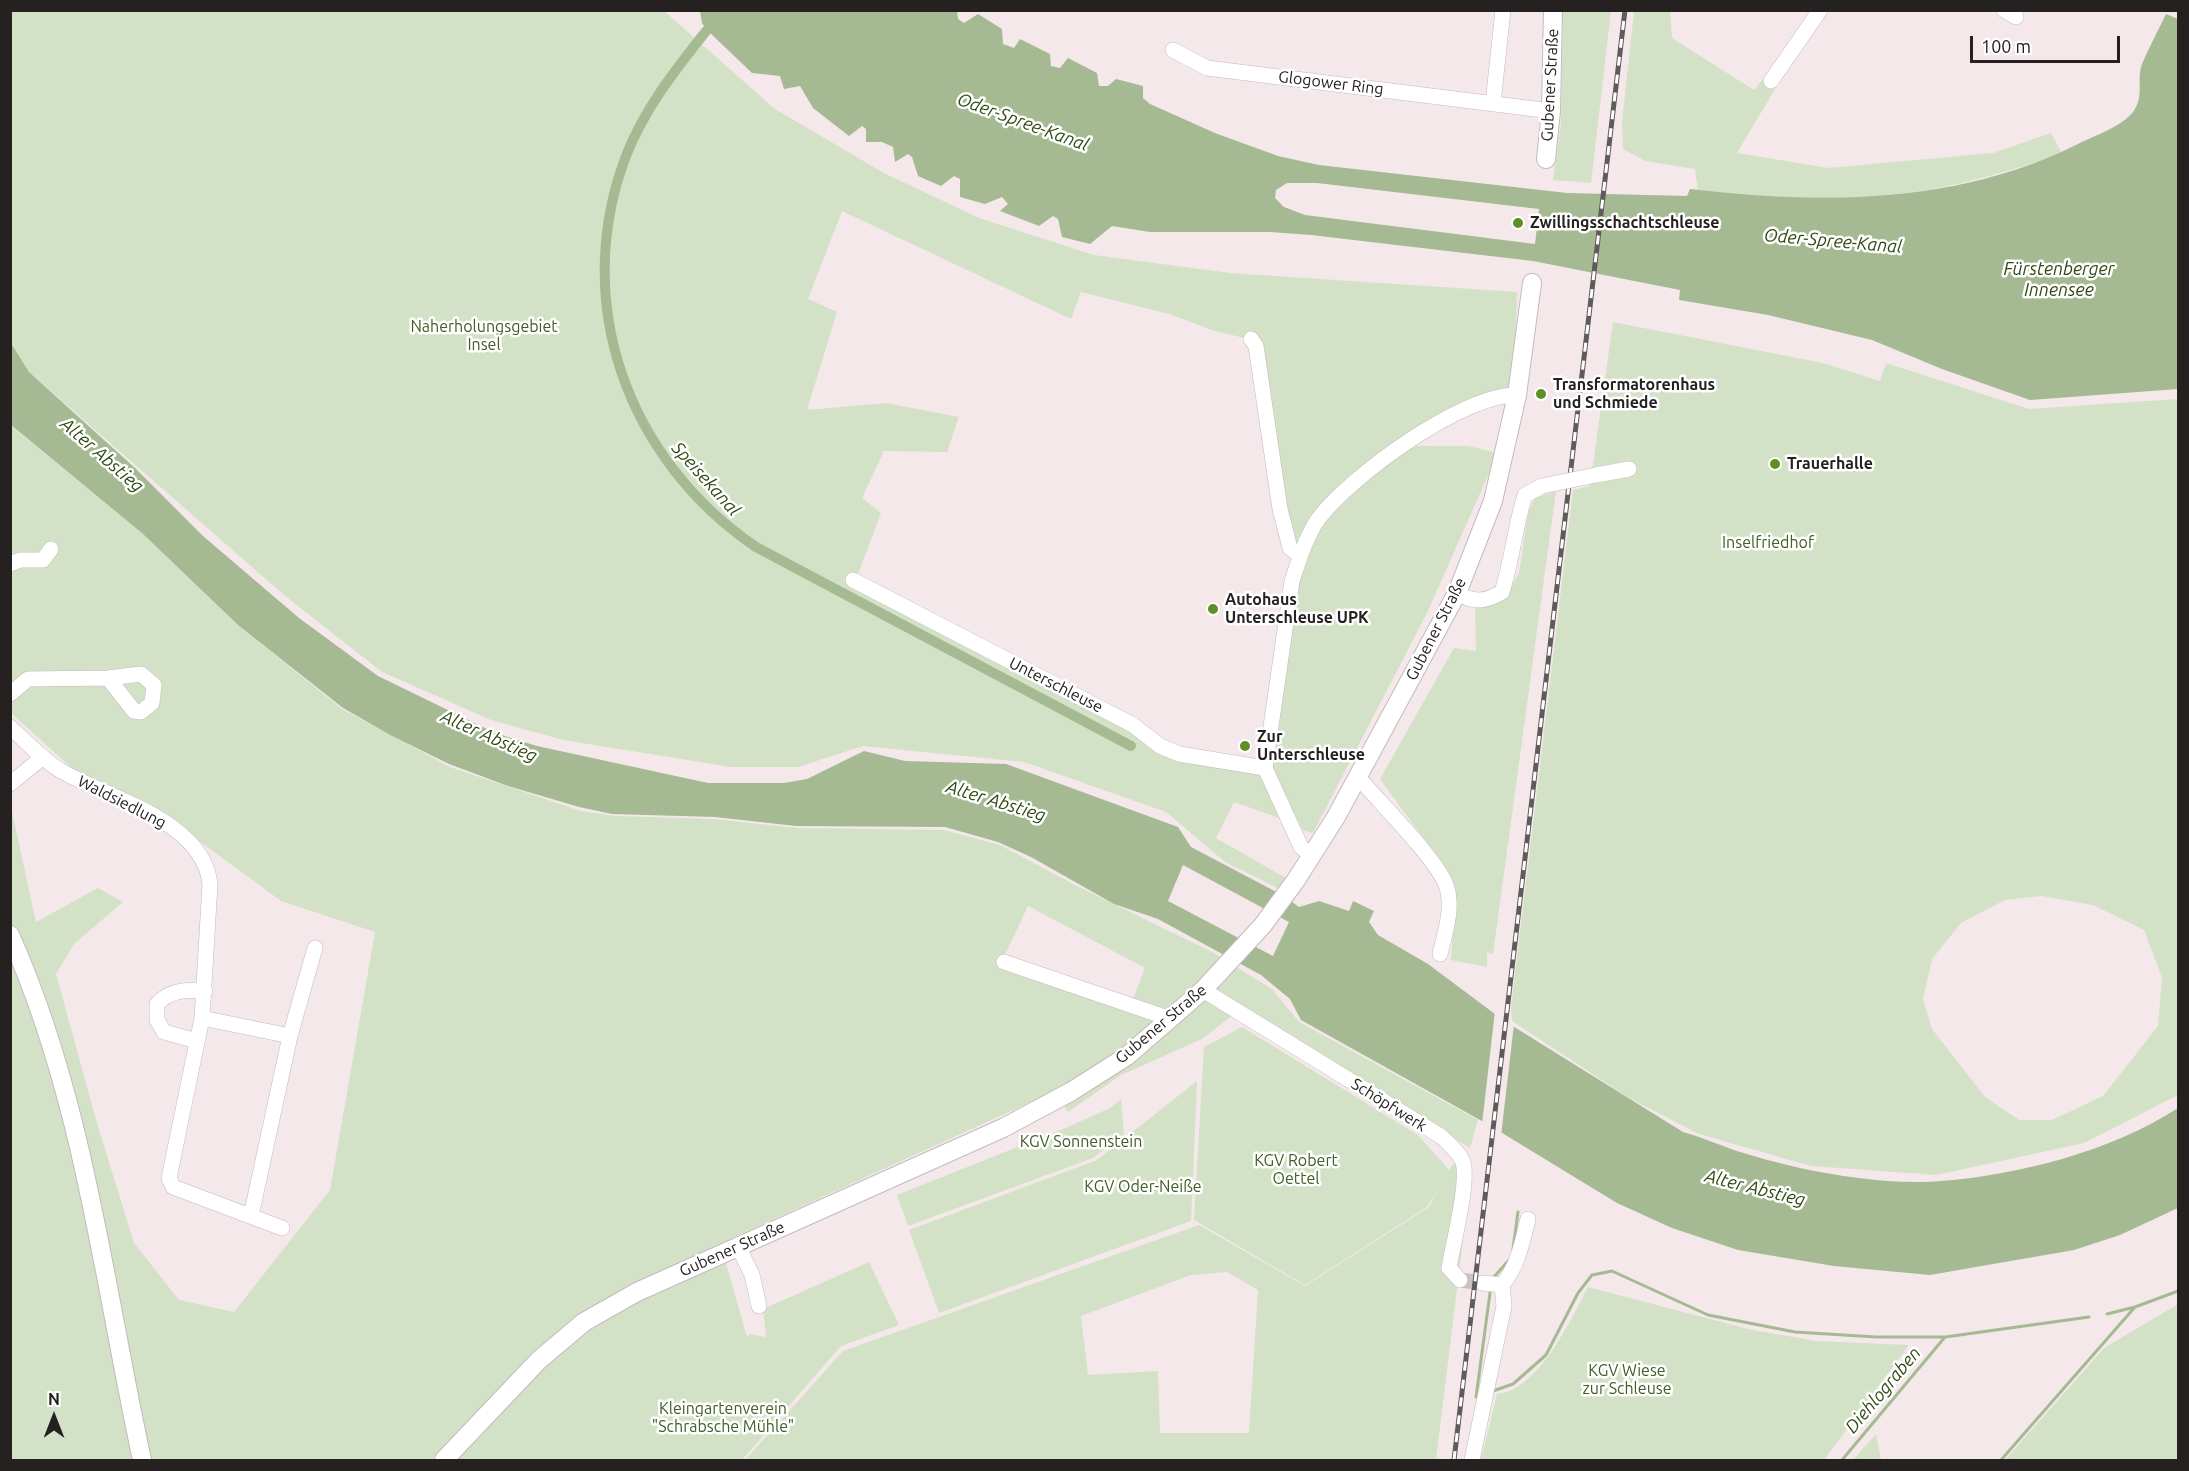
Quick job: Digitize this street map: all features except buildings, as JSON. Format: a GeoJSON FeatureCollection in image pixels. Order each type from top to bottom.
{"type":"FeatureCollection","features":[{"type":"Feature","properties":{"kind":"main road","name":"Gubener Straße"},"geometry":{"type":"LineString","coordinates":[[1546,159],[1551,111],[1553,10]]}},
{"type":"Feature","properties":{"kind":"main road","name":"Gubener Straße"},"geometry":{"type":"LineString","coordinates":[[444,1461],[539,1360],[584,1322],[636,1292],[1003,1128],[1072,1091],[1127,1056],[1168,1018],[1203,990],[1224,968],[1263,924],[1312,856],[1358,777],[1457,593],[1493,501],[1518,395],[1532,283]]}},
{"type":"Feature","properties":{"kind":"main road"},"geometry":{"type":"LineString","coordinates":[[10,935],[35,993],[80,1153],[142,1461]]}},
{"type":"Feature","properties":{"kind":"street"},"geometry":{"type":"LineString","coordinates":[[1493,103],[1503,10]]}},
{"type":"Feature","properties":{"kind":"street"},"geometry":{"type":"LineString","coordinates":[[1771,81],[1820,10]]}},
{"type":"Feature","properties":{"kind":"street","name":"Glogower Ring"},"geometry":{"type":"LineString","coordinates":[[1173,50],[1207,68],[1551,111]]}},
{"type":"Feature","properties":{"kind":"street"},"geometry":{"type":"LineString","coordinates":[[1251,339],[1256,346],[1280,509],[1290,548],[1300,556]]}},
{"type":"Feature","properties":{"kind":"street"},"geometry":{"type":"LineString","coordinates":[[1312,856],[1301,847],[1265,768],[1292,581],[1300,556],[1319,519],[1345,490],[1389,456],[1432,427],[1481,402],[1501,395],[1518,395]]}},
{"type":"Feature","properties":{"kind":"street"},"geometry":{"type":"LineString","coordinates":[[1457,593],[1470,600],[1488,600],[1502,592],[1508,573],[1516,522],[1525,495],[1542,486],[1629,469]]}},
{"type":"Feature","properties":{"kind":"street"},"geometry":{"type":"LineString","coordinates":[[10,564],[20,560],[43,560],[51,549]]}},
{"type":"Feature","properties":{"kind":"street","name":"Unterschleuse"},"geometry":{"type":"LineString","coordinates":[[853,580],[1133,725],[1160,746],[1179,754],[1265,768]]}},
{"type":"Feature","properties":{"kind":"street"},"geometry":{"type":"LineString","coordinates":[[13,686],[28,680],[108,678]]}},
{"type":"Feature","properties":{"kind":"street","name":"Waldsiedlung"},"geometry":{"type":"LineString","coordinates":[[10,727],[43,758],[61,771],[161,820],[189,841],[201,854],[209,873],[210,884],[205,991],[202,1018],[169,1178],[173,1187],[282,1228]]}},
{"type":"Feature","properties":{"kind":"street"},"geometry":{"type":"LineString","coordinates":[[10,784],[43,758]]}},
{"type":"Feature","properties":{"kind":"street"},"geometry":{"type":"LineString","coordinates":[[1358,777],[1425,854],[1446,886],[1449,914],[1440,954]]}},
{"type":"Feature","properties":{"kind":"street"},"geometry":{"type":"LineString","coordinates":[[251,1216],[290,1036],[315,948]]}},
{"type":"Feature","properties":{"kind":"street"},"geometry":{"type":"LineString","coordinates":[[1004,962],[1168,1018]]}},
{"type":"Feature","properties":{"kind":"street","name":"Schöpfwerk"},"geometry":{"type":"LineString","coordinates":[[1203,990],[1442,1137],[1454,1148],[1463,1161],[1465,1176],[1449,1268],[1461,1280]]}},
{"type":"Feature","properties":{"kind":"street"},"geometry":{"type":"LineString","coordinates":[[197,1041],[164,1032],[157,1020],[157,1004],[165,996],[175,992],[205,991]]}},
{"type":"Feature","properties":{"kind":"street"},"geometry":{"type":"LineString","coordinates":[[202,1018],[290,1036]]}},
{"type":"Feature","properties":{"kind":"street"},"geometry":{"type":"LineString","coordinates":[[1472,1461],[1504,1306],[1502,1285],[1516,1264],[1528,1219]]}},
{"type":"Feature","properties":{"kind":"street"},"geometry":{"type":"LineString","coordinates":[[738,1246],[752,1275],[759,1306]]}},
{"type":"Feature","properties":{"kind":"street"},"geometry":{"type":"LineString","coordinates":[[1483,1283],[1502,1285]]}},
{"type":"Feature","properties":{"kind":"green space","name":"Naherholungsgebiet Insel"},"geometry":{"type":"Polygon","coordinates":[[[11,10],[664,11],[775,109],[884,173],[979,218],[1094,255],[1230,273],[1517,292],[1514,391],[1501,392],[1343,486],[1299,553],[1292,546],[1257,341],[1215,331],[1169,314],[1081,292],[1071,319],[842,211],[808,299],[837,312],[807,410],[886,403],[959,417],[947,452],[884,451],[862,498],[881,513],[855,582],[1131,726],[1158,748],[1264,770],[1287,821],[1234,802],[1216,838],[1291,881],[1284,891],[1225,862],[1166,812],[1024,762],[863,746],[798,767],[731,767],[563,740],[491,720],[382,672],[284,595],[29,372],[11,341],[11,10]]]}},
{"type":"Feature","properties":{"kind":"green space"},"geometry":{"type":"Polygon","coordinates":[[[1670,10],[1672,38],[1754,90],[1763,79],[1775,89],[1737,153],[1828,168],[1993,153],[2051,133],[2061,152],[2021,167],[1958,184],[1885,195],[1812,198],[1698,190],[1695,169],[1645,161],[1623,149],[1622,122],[1634,11],[1670,10]]]}},
{"type":"Feature","properties":{"kind":"green space"},"geometry":{"type":"Polygon","coordinates":[[[1563,11],[1611,11],[1591,183],[1553,180],[1561,123],[1563,11]]]}},
{"type":"Feature","properties":{"kind":"green space","name":"Inselfriedhof"},"geometry":{"type":"Polygon","coordinates":[[[1613,322],[1823,363],[1880,381],[1886,363],[2029,409],[2178,399],[2178,1095],[2084,1143],[1936,1175],[1811,1166],[1699,1134],[1629,1098],[1512,1021],[1511,1007],[1573,490],[1590,486],[1613,322]],[[2042,896],[2005,900],[1961,923],[1932,959],[1923,999],[1932,1029],[1985,1097],[2019,1120],[2052,1120],[2103,1096],[2158,1026],[2162,978],[2144,930],[2093,905],[2042,896]]]}},
{"type":"Feature","properties":{"kind":"green space","name":"Kleingartenverein \"Schrabsche Mühle\""},"geometry":{"type":"Polygon","coordinates":[[[10,425],[143,534],[238,625],[342,709],[450,767],[581,811],[616,816],[714,819],[797,828],[944,830],[1000,845],[1073,884],[1214,953],[1272,989],[1299,1022],[1478,1120],[1470,1148],[1242,1008],[1202,1039],[1121,1075],[1068,1112],[1055,1091],[732,1238],[726,1263],[747,1337],[750,1334],[766,1337],[763,1309],[869,1262],[899,1325],[841,1346],[742,1460],[11,1460],[11,807],[36,922],[98,888],[123,902],[74,944],[56,974],[97,1123],[134,1243],[179,1300],[234,1312],[330,1190],[375,932],[281,901],[168,818],[75,771],[11,713],[10,425]],[[1028,906],[1004,957],[1132,1001],[1145,968],[1028,906]]]}},
{"type":"Feature","properties":{"kind":"green space"},"geometry":{"type":"Polygon","coordinates":[[[1413,446],[1468,446],[1498,453],[1427,613],[1313,833],[1303,830],[1269,768],[1295,581],[1311,539],[1348,492],[1413,446]]]}},
{"type":"Feature","properties":{"kind":"green space"},"geometry":{"type":"Polygon","coordinates":[[[1556,491],[1493,954],[1487,952],[1487,967],[1451,960],[1455,886],[1448,872],[1380,779],[1454,648],[1476,651],[1475,609],[1503,600],[1519,573],[1528,513],[1535,498],[1556,491]]]}},
{"type":"Feature","properties":{"kind":"green space","name":"KGV Robert Oettel"},"geometry":{"type":"Polygon","coordinates":[[[1242,1027],[1418,1135],[1449,1170],[1456,1160],[1472,1166],[1436,1460],[745,1460],[843,1351],[1199,1225],[1305,1286],[1429,1207],[1438,1189],[1427,1207],[1305,1285],[1194,1220],[1204,1047],[1242,1027]],[[1227,1272],[1191,1275],[1081,1316],[1088,1375],[1158,1371],[1160,1433],[1249,1433],[1258,1290],[1227,1272]]]}},
{"type":"Feature","properties":{"kind":"green space","name":"KGV Oder-Neiße"},"geometry":{"type":"Polygon","coordinates":[[[1197,1081],[1191,1221],[939,1313],[909,1230],[1097,1160],[1197,1081]]]}},
{"type":"Feature","properties":{"kind":"green space","name":"KGV Sonnenstein"},"geometry":{"type":"Polygon","coordinates":[[[1121,1099],[1124,1134],[1093,1158],[908,1226],[897,1195],[1068,1127],[1110,1108],[1121,1099]]]}},
{"type":"Feature","properties":{"kind":"green space","name":"KGV Wiese zur Schleuse"},"geometry":{"type":"Polygon","coordinates":[[[1588,1287],[1748,1329],[1816,1341],[1909,1345],[1824,1460],[1481,1460],[1497,1394],[1512,1390],[1526,1381],[1539,1368],[1562,1335],[1588,1287]]]}},
{"type":"Feature","properties":{"kind":"green space"},"geometry":{"type":"Polygon","coordinates":[[[2178,1304],[2178,1460],[2005,1460],[2104,1348],[2178,1304]]]}},
{"type":"Feature","properties":{"kind":"green space"},"geometry":{"type":"Polygon","coordinates":[[[1876,1434],[1881,1460],[1853,1460],[1876,1434]]]}},
{"type":"Feature","properties":{"kind":"water"},"geometry":{"type":"Polygon","coordinates":[[[957,10],[958,19],[964,23],[978,14],[1002,29],[1003,44],[1014,48],[1020,39],[1050,54],[1051,66],[1060,68],[1068,58],[1097,73],[1099,86],[1108,86],[1116,79],[1143,86],[1143,98],[1150,104],[1215,133],[1278,156],[1319,165],[1567,193],[1687,196],[1690,189],[1789,197],[1888,195],[1936,189],[1984,179],[2031,164],[2078,144],[2115,126],[2133,112],[2139,100],[2142,64],[2166,14],[2178,19],[2178,389],[2030,400],[1942,369],[1872,340],[1768,315],[1679,300],[1680,290],[1533,261],[1270,232],[1150,232],[1112,226],[1090,244],[1062,237],[1058,219],[1053,216],[1039,226],[1000,211],[1008,204],[1002,197],[985,204],[960,197],[960,179],[954,176],[941,186],[918,176],[912,157],[908,154],[895,162],[893,147],[882,142],[866,142],[866,129],[862,126],[849,136],[813,108],[800,86],[784,89],[780,76],[752,73],[707,30],[702,23],[700,11],[957,10]],[[1287,183],[1276,190],[1275,198],[1284,207],[1305,215],[1535,244],[1539,209],[1317,183],[1287,183]]]}},
{"type":"Feature","properties":{"kind":"water","name":"Alter Abstieg"},"geometry":{"type":"Polygon","coordinates":[[[10,341],[29,372],[135,468],[203,536],[299,618],[378,676],[495,733],[537,746],[708,783],[784,783],[807,779],[864,751],[905,761],[1006,764],[1178,827],[1191,847],[1284,896],[1299,907],[1319,901],[1349,911],[1353,901],[1374,911],[1369,922],[1378,935],[1428,964],[1503,1020],[1683,1132],[1742,1153],[1800,1168],[1870,1179],[1924,1182],[2002,1173],[2064,1158],[2124,1137],[2178,1108],[2178,1208],[2120,1235],[2074,1250],[1930,1275],[1834,1266],[1738,1250],[1672,1228],[1617,1203],[1489,1125],[1301,1020],[1290,999],[1261,975],[1158,919],[1114,904],[1031,857],[998,842],[945,827],[796,826],[715,817],[612,814],[579,807],[508,786],[449,764],[392,736],[343,708],[238,625],[143,534],[11,425],[10,341]],[[1183,865],[1168,901],[1273,956],[1289,922],[1183,865]]]}},
{"type":"Feature","properties":{"kind":"pier"},"geometry":{"type":"Polygon","coordinates":[[[1495,1011],[1514,1024],[1501,1136],[1482,1124],[1495,1011]]]}},
{"type":"Feature","properties":{"kind":"waterway","name":"Speisekanal"},"geometry":{"type":"LineString","coordinates":[[707,30],[672,75],[642,122],[626,156],[610,211],[605,267],[609,321],[622,374],[644,424],[674,470],[711,511],[756,547],[1131,746]]}},
{"type":"Feature","properties":{"kind":"waterway"},"geometry":{"type":"LineString","coordinates":[[1513,1249],[1518,1212]]}},
{"type":"Feature","properties":{"kind":"waterway"},"geometry":{"type":"LineString","coordinates":[[1493,1278],[1509,1260]]}},
{"type":"Feature","properties":{"kind":"waterway"},"geometry":{"type":"LineString","coordinates":[[1493,1391],[1513,1384],[1546,1355],[1578,1293],[1592,1275],[1612,1271],[1708,1315],[1795,1332],[1876,1337],[1945,1337],[2089,1317]]}},
{"type":"Feature","properties":{"kind":"waterway"},"geometry":{"type":"LineString","coordinates":[[2107,1314],[2135,1307],[2178,1291]]}},
{"type":"Feature","properties":{"kind":"waterway"},"geometry":{"type":"LineString","coordinates":[[1481,1395],[1476,1397],[1490,1293]]}},
{"type":"Feature","properties":{"kind":"waterway"},"geometry":{"type":"LineString","coordinates":[[2001,1460],[2135,1307]]}},
{"type":"Feature","properties":{"kind":"waterway","name":"Diehlograben"},"geometry":{"type":"LineString","coordinates":[[1842,1460],[1945,1337]]}},
{"type":"Feature","properties":{"kind":"tunnel"},"geometry":{"type":"LineString","coordinates":[[1460,1280],[1483,1283]]}},
{"type":"Feature","properties":{"kind":"railway"},"geometry":{"type":"LineString","coordinates":[[1454,1460],[1625,10]]}},
{"type":"Feature","properties":{"kind":"place","name":"Zwillingsschachtschleuse"},"geometry":{"type":"Point","coordinates":[1518,223]}},
{"type":"Feature","properties":{"kind":"place","name":"Transformatorenhaus und Schmiede"},"geometry":{"type":"Point","coordinates":[1541,394]}},
{"type":"Feature","properties":{"kind":"place","name":"Trauerhalle"},"geometry":{"type":"Point","coordinates":[1775,464]}},
{"type":"Feature","properties":{"kind":"place","name":"Autohaus Unterschleuse UPK"},"geometry":{"type":"Point","coordinates":[1213,609]}},
{"type":"Feature","properties":{"kind":"place","name":"Zur Unterschleuse"},"geometry":{"type":"Point","coordinates":[1245,746]}},
{"type":"Feature","properties":{"kind":"water label","name":"Oder-Spree-Kanal"},"geometry":{"type":"Point","coordinates":[1023,122]}},
{"type":"Feature","properties":{"kind":"water label","name":"Oder-Spree-Kanal"},"geometry":{"type":"Point","coordinates":[1833,241]}},
{"type":"Feature","properties":{"kind":"water label","name":"Fürstenberger Innensee"},"geometry":{"type":"Point","coordinates":[2059,279]}}]}
